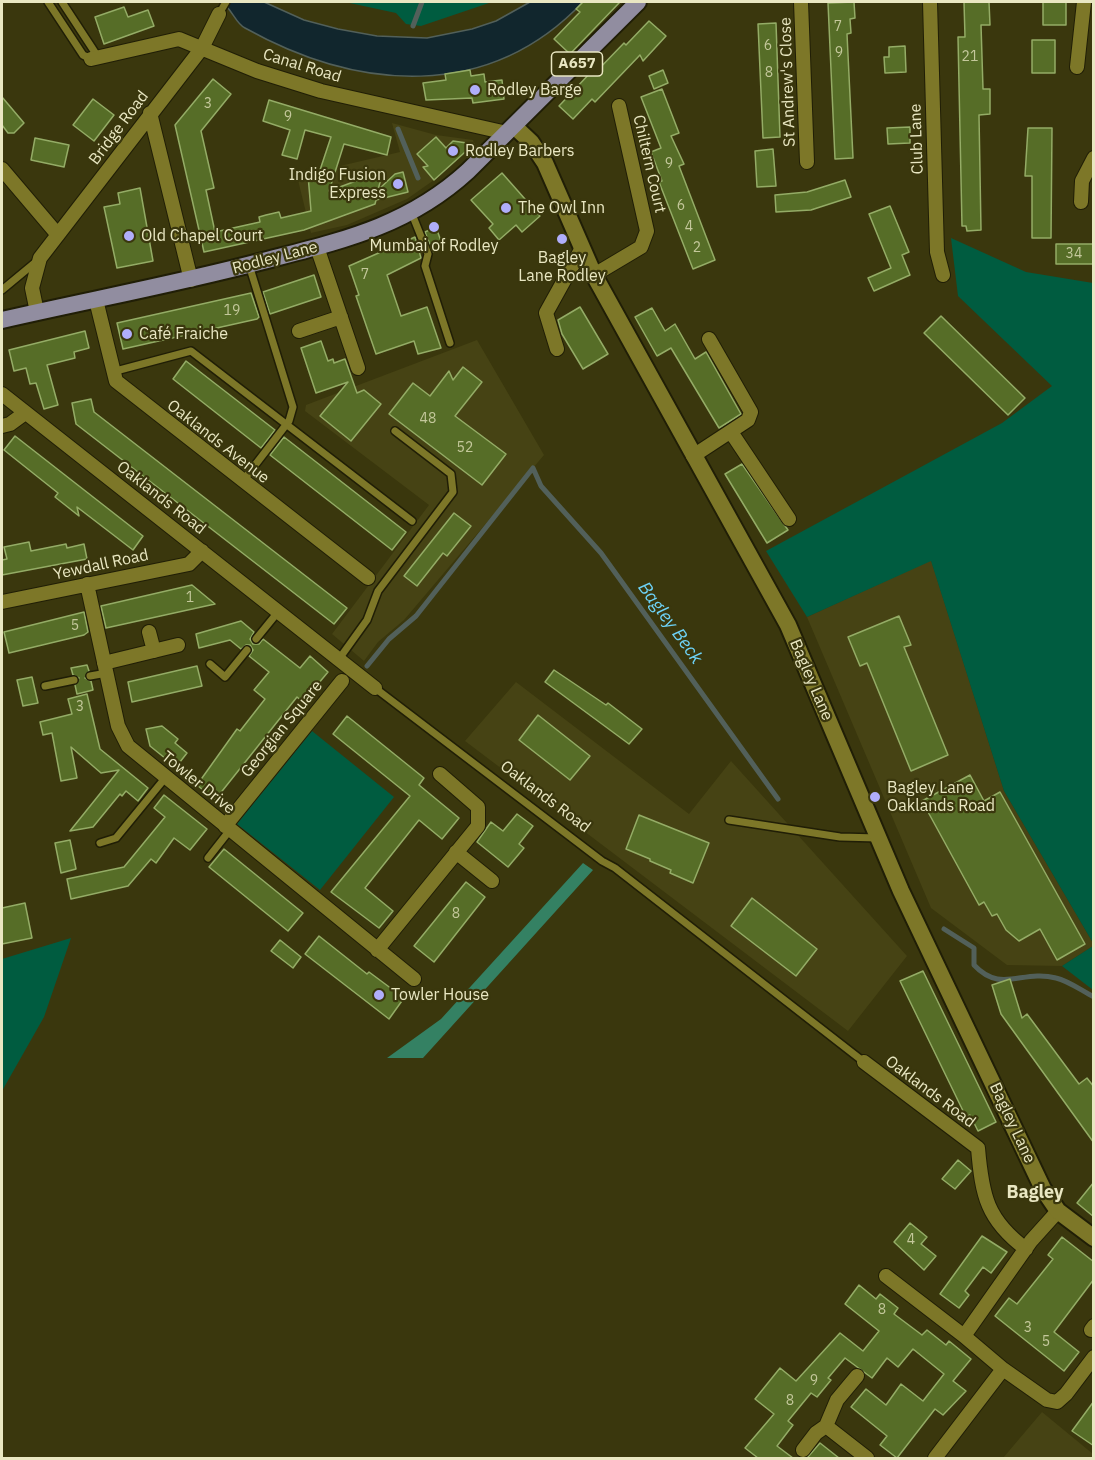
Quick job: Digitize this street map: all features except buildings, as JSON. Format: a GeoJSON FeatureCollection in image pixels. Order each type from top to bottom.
{"type":"FeatureCollection","features":[{"type":"Feature","properties":{"kind":"main road","name":"A657"},"geometry":{"type":"LineString","coordinates":[[511,130],[639,2]]}},
{"type":"Feature","properties":{"kind":"main road","name":"Rodley Lane"},"geometry":{"type":"LineString","coordinates":[[2,320],[191,280],[364,235],[412,214],[448,190],[511,130]]}},
{"type":"Feature","properties":{"kind":"street","name":"St Andrew's Close"},"geometry":{"type":"LineString","coordinates":[[801,2],[807,162]]}},
{"type":"Feature","properties":{"kind":"street","name":"Club Lane"},"geometry":{"type":"LineString","coordinates":[[930,2],[937,252],[943,275]]}},
{"type":"Feature","properties":{"kind":"street","name":"Bridge Road"},"geometry":{"type":"LineString","coordinates":[[37,312],[32,288],[40,258],[202,48],[222,8]]}},
{"type":"Feature","properties":{"kind":"street"},"geometry":{"type":"LineString","coordinates":[[1077,67],[1087,10]]}},
{"type":"Feature","properties":{"kind":"street","name":"Canal Road"},"geometry":{"type":"LineString","coordinates":[[94,58],[179,39],[257,71],[321,91],[511,130]]}},
{"type":"Feature","properties":{"kind":"street","name":"Chiltern Court"},"geometry":{"type":"LineString","coordinates":[[594,274],[641,247],[647,231],[619,106]]}},
{"type":"Feature","properties":{"kind":"street"},"geometry":{"type":"LineString","coordinates":[[150,113],[191,280]]}},
{"type":"Feature","properties":{"kind":"street","name":"Bagley Lane"},"geometry":{"type":"LineString","coordinates":[[511,130],[531,142],[545,163],[594,274],[788,625],[901,891],[1043,1189],[1058,1211],[1094,1238]]}},
{"type":"Feature","properties":{"kind":"street"},"geometry":{"type":"LineString","coordinates":[[1081,202],[1082,181],[1094,158]]}},
{"type":"Feature","properties":{"kind":"street"},"geometry":{"type":"LineString","coordinates":[[2,169],[58,235]]}},
{"type":"Feature","properties":{"kind":"street"},"geometry":{"type":"LineString","coordinates":[[317,247],[358,368]]}},
{"type":"Feature","properties":{"kind":"street"},"geometry":{"type":"LineString","coordinates":[[557,349],[546,313],[582,248]]}},
{"type":"Feature","properties":{"kind":"street","name":"Oaklands Avenue"},"geometry":{"type":"LineString","coordinates":[[96,300],[112,372],[122,387],[368,578]]}},
{"type":"Feature","properties":{"kind":"street"},"geometry":{"type":"LineString","coordinates":[[299,332],[341,317]]}},
{"type":"Feature","properties":{"kind":"street"},"geometry":{"type":"LineString","coordinates":[[693,456],[748,420],[751,412],[709,339]]}},
{"type":"Feature","properties":{"kind":"street","name":"Oaklands Road"},"geometry":{"type":"LineString","coordinates":[[2,394],[375,688]]}},
{"type":"Feature","properties":{"kind":"street"},"geometry":{"type":"LineString","coordinates":[[2,426],[10,424],[25,413]]}},
{"type":"Feature","properties":{"kind":"street"},"geometry":{"type":"LineString","coordinates":[[731,432],[789,519]]}},
{"type":"Feature","properties":{"kind":"street","name":"Yewdall Road"},"geometry":{"type":"LineString","coordinates":[[2,602],[189,564],[202,551]]}},
{"type":"Feature","properties":{"kind":"street","name":"Towler Drive"},"geometry":{"type":"LineString","coordinates":[[87,584],[122,736],[136,754],[414,979]]}},
{"type":"Feature","properties":{"kind":"street"},"geometry":{"type":"LineString","coordinates":[[149,632],[154,651]]}},
{"type":"Feature","properties":{"kind":"street"},"geometry":{"type":"LineString","coordinates":[[105,668],[178,645]]}},
{"type":"Feature","properties":{"kind":"street","name":"Georgian Square"},"geometry":{"type":"LineString","coordinates":[[227,828],[342,681]]}},
{"type":"Feature","properties":{"kind":"street"},"geometry":{"type":"LineString","coordinates":[[377,950],[478,826],[478,807],[440,774]]}},
{"type":"Feature","properties":{"kind":"street"},"geometry":{"type":"LineString","coordinates":[[456,852],[492,881]]}},
{"type":"Feature","properties":{"kind":"street","name":"Oaklands Road"},"geometry":{"type":"LineString","coordinates":[[864,1062],[978,1148],[983,1193],[991,1215],[1010,1237],[1026,1249]]}},
{"type":"Feature","properties":{"kind":"street"},"geometry":{"type":"LineString","coordinates":[[964,1336],[1026,1249],[1058,1211]]}},
{"type":"Feature","properties":{"kind":"street"},"geometry":{"type":"LineString","coordinates":[[886,1276],[964,1336],[1003,1370],[1047,1400],[1057,1402],[1066,1394],[1094,1357]]}},
{"type":"Feature","properties":{"kind":"street"},"geometry":{"type":"LineString","coordinates":[[935,1458],[1003,1370]]}},
{"type":"Feature","properties":{"kind":"street"},"geometry":{"type":"LineString","coordinates":[[803,1450],[816,1433],[826,1426],[837,1400],[857,1376]]}},
{"type":"Feature","properties":{"kind":"street"},"geometry":{"type":"LineString","coordinates":[[826,1426],[867,1458]]}},
{"type":"Feature","properties":{"kind":"lane"},"geometry":{"type":"LineString","coordinates":[[48,2],[83,55],[94,58]]}},
{"type":"Feature","properties":{"kind":"lane"},"geometry":{"type":"LineString","coordinates":[[62,2],[94,58]]}},
{"type":"Feature","properties":{"kind":"lane"},"geometry":{"type":"LineString","coordinates":[[412,214],[428,254],[425,266],[450,343]]}},
{"type":"Feature","properties":{"kind":"lane","name":"Bridge Road"},"geometry":{"type":"LineString","coordinates":[[2,290],[40,258]]}},
{"type":"Feature","properties":{"kind":"lane"},"geometry":{"type":"LineString","coordinates":[[242,482],[286,426],[293,407],[249,265]]}},
{"type":"Feature","properties":{"kind":"lane"},"geometry":{"type":"LineString","coordinates":[[112,372],[190,351],[412,521]]}},
{"type":"Feature","properties":{"kind":"lane"},"geometry":{"type":"LineString","coordinates":[[339,659],[367,620],[378,591],[453,492],[451,474],[395,431]]}},
{"type":"Feature","properties":{"kind":"lane"},"geometry":{"type":"LineString","coordinates":[[256,639],[278,612]]}},
{"type":"Feature","properties":{"kind":"lane"},"geometry":{"type":"LineString","coordinates":[[210,664],[229,680],[247,650]]}},
{"type":"Feature","properties":{"kind":"lane"},"geometry":{"type":"LineString","coordinates":[[90,676],[105,668]]}},
{"type":"Feature","properties":{"kind":"lane"},"geometry":{"type":"LineString","coordinates":[[45,686],[74,680]]}},
{"type":"Feature","properties":{"kind":"lane","name":"Oaklands Road"},"geometry":{"type":"LineString","coordinates":[[375,688],[602,861],[615,868],[864,1062]]}},
{"type":"Feature","properties":{"kind":"lane"},"geometry":{"type":"LineString","coordinates":[[100,843],[116,838],[166,777]]}},
{"type":"Feature","properties":{"kind":"lane"},"geometry":{"type":"LineString","coordinates":[[729,820],[840,837],[878,838]]}},
{"type":"Feature","properties":{"kind":"lane"},"geometry":{"type":"LineString","coordinates":[[208,858],[227,828]]}},
{"type":"Feature","properties":{"kind":"shaded area"},"geometry":{"type":"Polygon","coordinates":[[[392,123],[436,135],[473,140],[474,144],[434,180],[407,199],[347,225],[311,233],[297,176],[400,152],[392,123]]]}},
{"type":"Feature","properties":{"kind":"shaded area"},"geometry":{"type":"Polygon","coordinates":[[[477,340],[544,455],[404,620],[378,642],[364,661],[332,634],[429,505],[305,411],[306,405],[477,340]]]}},
{"type":"Feature","properties":{"kind":"shaded area"},"geometry":{"type":"Polygon","coordinates":[[[931,560],[1004,791],[1093,943],[1093,946],[1062,966],[1007,965],[931,908],[807,617],[931,560]]]}},
{"type":"Feature","properties":{"kind":"shaded area"},"geometry":{"type":"Polygon","coordinates":[[[516,682],[689,814],[731,761],[907,956],[848,1031],[465,741],[516,682]]]}},
{"type":"Feature","properties":{"kind":"shaded area"},"geometry":{"type":"Polygon","coordinates":[[[1042,1412],[1093,1454],[1093,1458],[1003,1458],[1042,1412]]]}},
{"type":"Feature","properties":{"kind":"green space"},"geometry":{"type":"Polygon","coordinates":[[[345,2],[492,2],[421,26],[406,24],[396,13],[345,2]]]}},
{"type":"Feature","properties":{"kind":"green space"},"geometry":{"type":"Polygon","coordinates":[[[951,238],[1026,272],[1093,283],[1093,943],[1004,791],[931,561],[807,617],[766,551],[1002,423],[1052,386],[958,296],[951,238]]]}},
{"type":"Feature","properties":{"kind":"green space"},"geometry":{"type":"Polygon","coordinates":[[[312,731],[394,797],[320,890],[237,824],[312,731]]]}},
{"type":"Feature","properties":{"kind":"green space"},"geometry":{"type":"Polygon","coordinates":[[[583,863],[593,870],[423,1058],[387,1058],[441,1019],[583,863]]]}},
{"type":"Feature","properties":{"kind":"green space"},"geometry":{"type":"Polygon","coordinates":[[[71,938],[44,1017],[2,1091],[2,959],[71,938]]]}},
{"type":"Feature","properties":{"kind":"green space"},"geometry":{"type":"Polygon","coordinates":[[[1093,946],[1093,990],[1062,966],[1093,946]]]}},
{"type":"Feature","properties":{"kind":"water"},"geometry":{"type":"Polygon","coordinates":[[[221,2],[264,2],[304,20],[338,29],[377,36],[427,38],[472,29],[496,21],[530,2],[583,2],[546,34],[506,57],[464,71],[421,76],[377,74],[332,65],[288,49],[242,26],[221,2]]]}},
{"type":"Feature","properties":{"kind":"waterway","name":"Bagley Beck"},"geometry":{"type":"LineString","coordinates":[[413,26],[422,2]]}},
{"type":"Feature","properties":{"kind":"waterway","name":"Bagley Beck"},"geometry":{"type":"LineString","coordinates":[[398,129],[418,178]]}},
{"type":"Feature","properties":{"kind":"waterway","name":"Bagley Beck"},"geometry":{"type":"LineString","coordinates":[[367,666],[389,639],[416,616],[533,468],[541,486],[601,553],[778,799]]}},
{"type":"Feature","properties":{"kind":"waterway","name":"Bagley Beck"},"geometry":{"type":"LineString","coordinates":[[944,929],[974,948],[974,965],[984,974],[1003,979],[1033,976],[1061,979],[1094,997]]}},
{"type":"Feature","properties":{"kind":"place","name":"Rodley Barge"},"geometry":{"type":"Point","coordinates":[475,90]}},
{"type":"Feature","properties":{"kind":"place","name":"Rodley Barbers"},"geometry":{"type":"Point","coordinates":[453,151]}},
{"type":"Feature","properties":{"kind":"place","name":"Indigo Fusion Express"},"geometry":{"type":"Point","coordinates":[398,184]}},
{"type":"Feature","properties":{"kind":"place","name":"The Owl Inn"},"geometry":{"type":"Point","coordinates":[506,208]}},
{"type":"Feature","properties":{"kind":"place","name":"Mumbai of Rodley"},"geometry":{"type":"Point","coordinates":[434,227]}},
{"type":"Feature","properties":{"kind":"place","name":"Old Chapel Court"},"geometry":{"type":"Point","coordinates":[129,236]}},
{"type":"Feature","properties":{"kind":"place","name":"Bagley Lane Rodley"},"geometry":{"type":"Point","coordinates":[562,239]}},
{"type":"Feature","properties":{"kind":"place","name":"Café Fraiche"},"geometry":{"type":"Point","coordinates":[127,334]}},
{"type":"Feature","properties":{"kind":"place","name":"Bagley Lane Oaklands Road"},"geometry":{"type":"Point","coordinates":[875,797]}},
{"type":"Feature","properties":{"kind":"place","name":"Towler House"},"geometry":{"type":"Point","coordinates":[379,995]}},
{"type":"Feature","properties":{"kind":"district","name":"Bagley"},"geometry":{"type":"Point","coordinates":[1035,1193]}}]}
